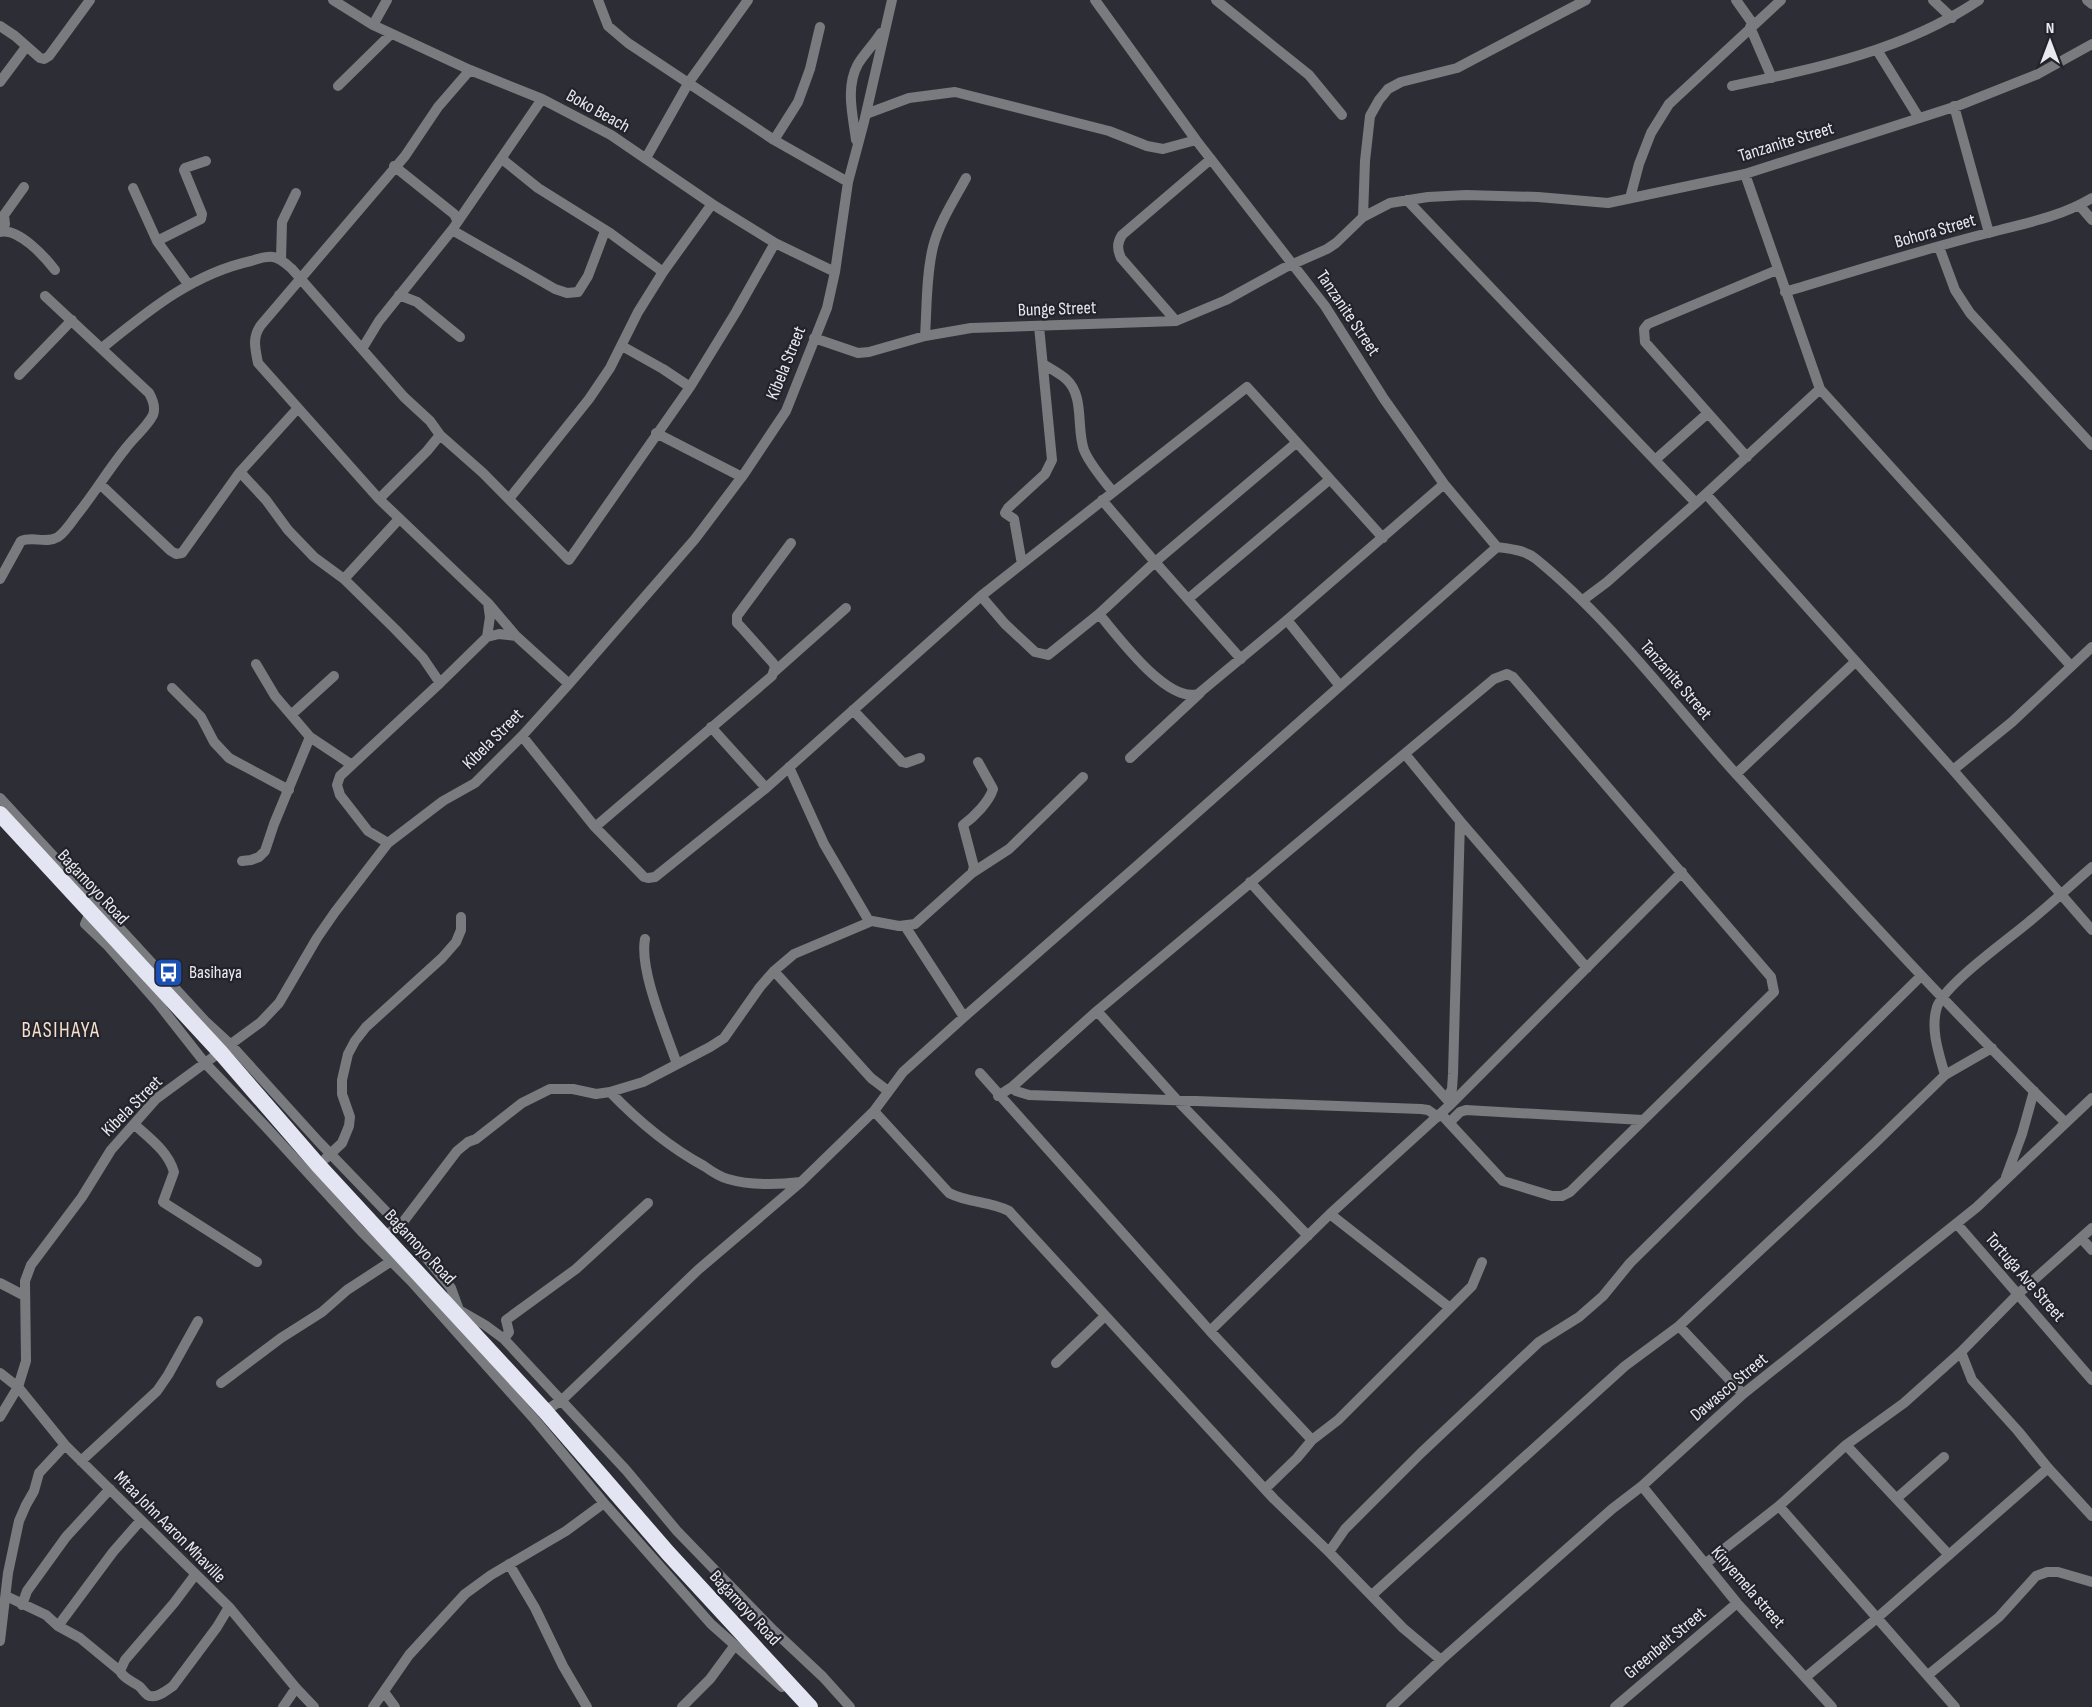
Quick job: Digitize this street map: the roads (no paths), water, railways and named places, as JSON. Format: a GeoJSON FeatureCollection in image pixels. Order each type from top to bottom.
{"type":"FeatureCollection","features":[{"type":"Feature","properties":{"kind":"highway","name":"Bagamoyo Road"},"geometry":{"type":"LineString","coordinates":[[0,814],[90,913],[226,1049],[318,1165],[384,1236],[396,1257],[457,1312],[668,1553],[810,1707]]}},
{"type":"Feature","properties":{"kind":"street"},"geometry":{"type":"LineString","coordinates":[[0,26],[40,58],[47,58],[90,0]]}},
{"type":"Feature","properties":{"kind":"street","name":"Boko Beach"},"geometry":{"type":"LineString","coordinates":[[333,0],[391,34],[470,70],[542,99],[611,135],[712,204],[776,243],[835,272]]}},
{"type":"Feature","properties":{"kind":"street"},"geometry":{"type":"LineString","coordinates":[[373,25],[387,0]]}},
{"type":"Feature","properties":{"kind":"street"},"geometry":{"type":"LineString","coordinates":[[598,0],[608,26],[628,43],[774,140],[848,182]]}},
{"type":"Feature","properties":{"kind":"street"},"geometry":{"type":"LineString","coordinates":[[646,158],[689,82],[747,0]]}},
{"type":"Feature","properties":{"kind":"street","name":"Kibela Street"},"geometry":{"type":"LineString","coordinates":[[0,1417],[18,1387],[26,1361],[25,1281],[31,1265],[82,1197],[111,1150],[156,1100],[261,1023],[279,1003],[317,938],[388,843],[443,801],[475,783],[522,736],[695,539],[742,477],[786,411],[827,308],[835,272],[848,182],[892,0]]}},
{"type":"Feature","properties":{"kind":"street"},"geometry":{"type":"LineString","coordinates":[[1095,0],[1196,140],[1294,264]]}},
{"type":"Feature","properties":{"kind":"street"},"geometry":{"type":"LineString","coordinates":[[1216,0],[1309,75],[1342,115]]}},
{"type":"Feature","properties":{"kind":"street"},"geometry":{"type":"LineString","coordinates":[[1363,217],[1365,160],[1370,116],[1388,89],[1401,82],[1457,68],[1586,0]]}},
{"type":"Feature","properties":{"kind":"street"},"geometry":{"type":"LineString","coordinates":[[1736,0],[1752,25],[1772,78]]}},
{"type":"Feature","properties":{"kind":"street"},"geometry":{"type":"LineString","coordinates":[[1630,198],[1639,164],[1651,133],[1669,104],[1781,0]]}},
{"type":"Feature","properties":{"kind":"street"},"geometry":{"type":"LineString","coordinates":[[1933,0],[1952,18]]}},
{"type":"Feature","properties":{"kind":"street"},"geometry":{"type":"LineString","coordinates":[[1732,86],[1837,63],[1877,50],[1952,18],[1979,0]]}},
{"type":"Feature","properties":{"kind":"street"},"geometry":{"type":"LineString","coordinates":[[2087,0],[2092,4]]}},
{"type":"Feature","properties":{"kind":"street"},"geometry":{"type":"LineString","coordinates":[[774,140],[798,102],[810,69],[820,27]]}},
{"type":"Feature","properties":{"kind":"street"},"geometry":{"type":"LineString","coordinates":[[857,147],[851,105],[851,84],[859,63],[885,27]]}},
{"type":"Feature","properties":{"kind":"street"},"geometry":{"type":"LineString","coordinates":[[338,86],[391,34]]}},
{"type":"Feature","properties":{"kind":"street","name":"Tanzanite Street"},"geometry":{"type":"LineString","coordinates":[[2065,1122],[1921,976],[1736,774],[1583,600],[1533,556],[1517,550],[1497,547],[1444,484],[1384,399],[1325,306],[1294,264],[1336,243],[1363,217],[1390,202],[1492,195],[1608,202],[1744,174],[1954,106],[2038,74],[2092,44]]}},
{"type":"Feature","properties":{"kind":"street"},"geometry":{"type":"LineString","coordinates":[[0,82],[26,47]]}},
{"type":"Feature","properties":{"kind":"street"},"geometry":{"type":"LineString","coordinates":[[1877,50],[1919,118]]}},
{"type":"Feature","properties":{"kind":"street"},"geometry":{"type":"LineString","coordinates":[[470,70],[438,106],[405,156],[394,166],[261,325],[255,338],[258,363],[379,499],[488,603],[516,636],[569,684]]}},
{"type":"Feature","properties":{"kind":"street"},"geometry":{"type":"LineString","coordinates":[[866,114],[909,98],[955,92],[1109,131],[1147,146],[1163,149],[1196,140]]}},
{"type":"Feature","properties":{"kind":"street"},"geometry":{"type":"LineString","coordinates":[[362,349],[379,321],[502,159],[542,99]]}},
{"type":"Feature","properties":{"kind":"street"},"geometry":{"type":"LineString","coordinates":[[1954,106],[1989,233]]}},
{"type":"Feature","properties":{"kind":"street"},"geometry":{"type":"LineString","coordinates":[[502,159],[538,188],[663,272]]}},
{"type":"Feature","properties":{"kind":"street"},"geometry":{"type":"LineString","coordinates":[[1176,321],[1121,258],[1119,241],[1122,235],[1211,159]]}},
{"type":"Feature","properties":{"kind":"street"},"geometry":{"type":"LineString","coordinates":[[157,241],[201,219],[202,214],[184,170],[206,161]]}},
{"type":"Feature","properties":{"kind":"street"},"geometry":{"type":"LineString","coordinates":[[394,166],[454,214],[454,225]]}},
{"type":"Feature","properties":{"kind":"street"},"geometry":{"type":"LineString","coordinates":[[1744,174],[1820,389],[2071,666]]}},
{"type":"Feature","properties":{"kind":"street"},"geometry":{"type":"LineString","coordinates":[[925,336],[928,273],[933,245],[966,178]]}},
{"type":"Feature","properties":{"kind":"street"},"geometry":{"type":"LineString","coordinates":[[24,187],[4,215],[5,224],[2,231],[16,235],[32,246],[55,270]]}},
{"type":"Feature","properties":{"kind":"street"},"geometry":{"type":"LineString","coordinates":[[133,188],[157,241],[188,284]]}},
{"type":"Feature","properties":{"kind":"street"},"geometry":{"type":"LineString","coordinates":[[281,260],[282,222],[296,194]]}},
{"type":"Feature","properties":{"kind":"street","name":"Bohora Street"},"geometry":{"type":"LineString","coordinates":[[1785,292],[1989,233],[2030,224],[2079,206],[2092,198]]}},
{"type":"Feature","properties":{"kind":"street"},"geometry":{"type":"LineString","coordinates":[[1407,200],[1696,503]]}},
{"type":"Feature","properties":{"kind":"street"},"geometry":{"type":"LineString","coordinates":[[509,500],[589,399],[610,368],[638,312],[663,272],[712,204]]}},
{"type":"Feature","properties":{"kind":"street"},"geometry":{"type":"LineString","coordinates":[[2079,206],[2092,220]]}},
{"type":"Feature","properties":{"kind":"street"},"geometry":{"type":"LineString","coordinates":[[454,225],[520,271],[567,293],[578,292],[588,276],[605,231]]}},
{"type":"Feature","properties":{"kind":"street"},"geometry":{"type":"LineString","coordinates":[[102,348],[156,304],[188,284],[234,265],[273,257],[281,260],[300,278],[404,397],[430,421],[440,435],[483,473],[568,560],[690,387],[776,243]]}},
{"type":"Feature","properties":{"kind":"street"},"geometry":{"type":"LineString","coordinates":[[1939,247],[1955,290],[1970,313],[2092,445]]}},
{"type":"Feature","properties":{"kind":"street","name":"Bunge Street"},"geometry":{"type":"LineString","coordinates":[[814,338],[858,353],[925,336],[971,328],[1176,321],[1226,300],[1294,264]]}},
{"type":"Feature","properties":{"kind":"street"},"geometry":{"type":"LineString","coordinates":[[1747,457],[1645,342],[1644,329],[1648,324],[1778,270]]}},
{"type":"Feature","properties":{"kind":"street"},"geometry":{"type":"LineString","coordinates":[[399,295],[417,302],[460,337]]}},
{"type":"Feature","properties":{"kind":"street"},"geometry":{"type":"LineString","coordinates":[[0,579],[21,541],[27,538],[43,541],[59,536],[101,485],[125,448],[152,416],[154,409],[154,401],[149,393],[45,296]]}},
{"type":"Feature","properties":{"kind":"street"},"geometry":{"type":"LineString","coordinates":[[19,375],[72,320]]}},
{"type":"Feature","properties":{"kind":"street"},"geometry":{"type":"LineString","coordinates":[[1022,564],[1014,519],[1005,513],[1045,474],[1052,460],[1039,326]]}},
{"type":"Feature","properties":{"kind":"street"},"geometry":{"type":"LineString","coordinates":[[622,346],[690,387]]}},
{"type":"Feature","properties":{"kind":"street"},"geometry":{"type":"LineString","coordinates":[[1043,364],[1065,378],[1074,390],[1084,448],[1094,468],[1113,492]]}},
{"type":"Feature","properties":{"kind":"street"},"geometry":{"type":"LineString","coordinates":[[522,736],[595,827],[644,877],[651,878],[766,788],[981,597],[1247,387],[1383,538]]}},
{"type":"Feature","properties":{"kind":"street"},"geometry":{"type":"LineString","coordinates":[[1583,600],[1696,503],[1820,389]]}},
{"type":"Feature","properties":{"kind":"street"},"geometry":{"type":"LineString","coordinates":[[101,485],[171,551],[179,554],[184,552],[240,472],[298,408]]}},
{"type":"Feature","properties":{"kind":"street"},"geometry":{"type":"LineString","coordinates":[[1655,460],[1708,413]]}},
{"type":"Feature","properties":{"kind":"street"},"geometry":{"type":"LineString","coordinates":[[656,433],[742,477]]}},
{"type":"Feature","properties":{"kind":"street"},"geometry":{"type":"LineString","coordinates":[[379,499],[427,452],[440,435]]}},
{"type":"Feature","properties":{"kind":"street"},"geometry":{"type":"LineString","coordinates":[[981,597],[1035,652],[1048,655],[1099,614],[1155,562],[1296,443]]}},
{"type":"Feature","properties":{"kind":"street"},"geometry":{"type":"LineString","coordinates":[[240,472],[278,514],[288,530],[314,557],[344,579],[423,658],[440,683]]}},
{"type":"Feature","properties":{"kind":"street"},"geometry":{"type":"LineString","coordinates":[[1188,599],[1329,480]]}},
{"type":"Feature","properties":{"kind":"street"},"geometry":{"type":"LineString","coordinates":[[1130,758],[1204,690],[1444,484]]}},
{"type":"Feature","properties":{"kind":"street"},"geometry":{"type":"LineString","coordinates":[[1706,494],[1953,770],[2092,930]]}},
{"type":"Feature","properties":{"kind":"street"},"geometry":{"type":"LineString","coordinates":[[1102,500],[1241,659]]}},
{"type":"Feature","properties":{"kind":"street"},"geometry":{"type":"LineString","coordinates":[[344,579],[399,519]]}},
{"type":"Feature","properties":{"kind":"street"},"geometry":{"type":"LineString","coordinates":[[774,672],[774,663],[737,622],[737,616],[790,543]]}},
{"type":"Feature","properties":{"kind":"street"},"geometry":{"type":"LineString","coordinates":[[545,1411],[561,1400],[699,1269],[801,1182],[874,1111],[903,1072],[1497,547]]}},
{"type":"Feature","properties":{"kind":"street"},"geometry":{"type":"LineString","coordinates":[[487,637],[490,617],[488,603]]}},
{"type":"Feature","properties":{"kind":"street"},"geometry":{"type":"LineString","coordinates":[[595,827],[772,676],[846,608]]}},
{"type":"Feature","properties":{"kind":"street"},"geometry":{"type":"LineString","coordinates":[[1099,614],[1163,683],[1186,695],[1192,696],[1204,690]]}},
{"type":"Feature","properties":{"kind":"street"},"geometry":{"type":"LineString","coordinates":[[1287,620],[1340,686]]}},
{"type":"Feature","properties":{"kind":"street"},"geometry":{"type":"LineString","coordinates":[[388,843],[368,831],[338,790],[338,780],[351,765],[487,637],[499,634],[516,636]]}},
{"type":"Feature","properties":{"kind":"street"},"geometry":{"type":"LineString","coordinates":[[1953,770],[2012,723],[2092,647]]}},
{"type":"Feature","properties":{"kind":"street"},"geometry":{"type":"LineString","coordinates":[[1736,774],[1856,662]]}},
{"type":"Feature","properties":{"kind":"street"},"geometry":{"type":"LineString","coordinates":[[256,664],[274,696],[310,737],[351,765]]}},
{"type":"Feature","properties":{"kind":"street"},"geometry":{"type":"LineString","coordinates":[[998,1096],[1012,1087],[1097,1011],[1494,679],[1507,674],[1513,677],[1771,977],[1774,992],[1570,1192],[1552,1196],[1503,1181],[1449,1123],[1428,1110],[1029,1095],[1016,1091],[1012,1087]]}},
{"type":"Feature","properties":{"kind":"street"},"geometry":{"type":"LineString","coordinates":[[291,715],[334,676]]}},
{"type":"Feature","properties":{"kind":"street"},"geometry":{"type":"LineString","coordinates":[[172,688],[201,717],[214,742],[229,758],[289,790]]}},
{"type":"Feature","properties":{"kind":"street"},"geometry":{"type":"LineString","coordinates":[[853,710],[898,759],[906,762],[920,758]]}},
{"type":"Feature","properties":{"kind":"street"},"geometry":{"type":"LineString","coordinates":[[711,727],[766,788]]}},
{"type":"Feature","properties":{"kind":"street"},"geometry":{"type":"LineString","coordinates":[[242,861],[259,857],[265,851],[310,737]]}},
{"type":"Feature","properties":{"kind":"street"},"geometry":{"type":"LineString","coordinates":[[1405,754],[1587,968]]}},
{"type":"Feature","properties":{"kind":"street"},"geometry":{"type":"LineString","coordinates":[[972,873],[974,867],[963,825],[991,795],[993,789],[978,762]]}},
{"type":"Feature","properties":{"kind":"street"},"geometry":{"type":"LineString","coordinates":[[789,767],[824,844],[869,921]]}},
{"type":"Feature","properties":{"kind":"street"},"geometry":{"type":"LineString","coordinates":[[384,1236],[400,1226],[457,1151],[522,1103],[550,1089],[573,1089],[596,1094],[643,1082],[724,1038],[760,987],[794,954],[869,921],[904,926],[915,924],[972,873],[1009,849],[1083,777]]}},
{"type":"Feature","properties":{"kind":"street"},"geometry":{"type":"LineString","coordinates":[[0,798],[204,1020],[226,1049],[400,1226],[452,1288],[457,1312],[485,1325],[504,1339],[626,1470],[677,1531],[774,1631],[823,1677],[849,1707]]}},
{"type":"Feature","properties":{"kind":"street"},"geometry":{"type":"LineString","coordinates":[[1449,1101],[1453,1074],[1460,821]]}},
{"type":"Feature","properties":{"kind":"street"},"geometry":{"type":"LineString","coordinates":[[1945,1075],[1935,1026],[1937,1008],[1942,997],[1985,957],[2092,867]]}},
{"type":"Feature","properties":{"kind":"street"},"geometry":{"type":"LineString","coordinates":[[1210,1331],[1330,1214],[1439,1115],[1449,1101],[1587,968],[1682,872]]}},
{"type":"Feature","properties":{"kind":"street"},"geometry":{"type":"LineString","coordinates":[[1250,882],[1449,1101]]}},
{"type":"Feature","properties":{"kind":"street"},"geometry":{"type":"LineString","coordinates":[[90,913],[85,924],[108,946],[157,1002],[205,1063],[361,1231],[396,1257],[604,1503],[711,1624],[801,1707]]}},
{"type":"Feature","properties":{"kind":"street"},"geometry":{"type":"LineString","coordinates":[[318,1165],[342,1143],[349,1126],[350,1117],[342,1094],[342,1080],[348,1054],[355,1041],[366,1027],[456,942],[461,930],[461,917]]}},
{"type":"Feature","properties":{"kind":"street"},"geometry":{"type":"LineString","coordinates":[[904,926],[964,1017]]}},
{"type":"Feature","properties":{"kind":"street"},"geometry":{"type":"LineString","coordinates":[[645,939],[643,949],[645,969],[677,1064]]}},
{"type":"Feature","properties":{"kind":"street"},"geometry":{"type":"LineString","coordinates":[[774,971],[871,1078],[888,1091]]}},
{"type":"Feature","properties":{"kind":"street"},"geometry":{"type":"LineString","coordinates":[[1329,1551],[1345,1529],[1377,1496],[1539,1342],[1579,1317],[1603,1296],[1630,1263],[1921,976]]}},
{"type":"Feature","properties":{"kind":"street"},"geometry":{"type":"LineString","coordinates":[[1097,1011],[1177,1100],[1308,1236]]}},
{"type":"Feature","properties":{"kind":"street"},"geometry":{"type":"LineString","coordinates":[[1372,1595],[1625,1366],[1679,1326],[1945,1075],[1992,1048]]}},
{"type":"Feature","properties":{"kind":"street"},"geometry":{"type":"LineString","coordinates":[[980,1073],[998,1096],[1210,1331],[1256,1377],[1312,1440]]}},
{"type":"Feature","properties":{"kind":"street"},"geometry":{"type":"LineString","coordinates":[[2005,1180],[2022,1134],[2034,1091]]}},
{"type":"Feature","properties":{"kind":"street"},"geometry":{"type":"LineString","coordinates":[[610,1092],[628,1111],[657,1134],[688,1157],[726,1179],[757,1185],[801,1182]]}},
{"type":"Feature","properties":{"kind":"street","name":"Dawasco Street"},"geometry":{"type":"LineString","coordinates":[[1391,1707],[1441,1660],[1743,1394],[1957,1224],[2092,1098]]}},
{"type":"Feature","properties":{"kind":"street"},"geometry":{"type":"LineString","coordinates":[[1449,1123],[1460,1112],[1466,1110],[1643,1120]]}},
{"type":"Feature","properties":{"kind":"street"},"geometry":{"type":"LineString","coordinates":[[874,1111],[949,1193],[957,1198],[1001,1207],[1009,1211],[1265,1489],[1403,1628],[1441,1660]]}},
{"type":"Feature","properties":{"kind":"street"},"geometry":{"type":"LineString","coordinates":[[134,1124],[166,1154],[173,1167],[174,1172],[162,1202],[257,1262]]}},
{"type":"Feature","properties":{"kind":"street"},"geometry":{"type":"LineString","coordinates":[[504,1339],[509,1332],[506,1320],[576,1269],[648,1203]]}},
{"type":"Feature","properties":{"kind":"street"},"geometry":{"type":"LineString","coordinates":[[1330,1214],[1450,1308]]}},
{"type":"Feature","properties":{"kind":"street","name":"Tortuga Ave Street"},"geometry":{"type":"LineString","coordinates":[[1957,1224],[2092,1380]]}},
{"type":"Feature","properties":{"kind":"street"},"geometry":{"type":"LineString","coordinates":[[1705,1564],[1779,1506],[1846,1445],[1904,1403],[1961,1352],[2018,1294],[2092,1228]]}},
{"type":"Feature","properties":{"kind":"street"},"geometry":{"type":"LineString","coordinates":[[2081,1238],[2092,1250]]}},
{"type":"Feature","properties":{"kind":"street"},"geometry":{"type":"LineString","coordinates":[[221,1383],[281,1338],[322,1312],[347,1290],[396,1257]]}},
{"type":"Feature","properties":{"kind":"street"},"geometry":{"type":"LineString","coordinates":[[1265,1489],[1312,1440],[1338,1420],[1472,1286],[1482,1262]]}},
{"type":"Feature","properties":{"kind":"street"},"geometry":{"type":"LineString","coordinates":[[0,1283],[25,1296]]}},
{"type":"Feature","properties":{"kind":"street"},"geometry":{"type":"LineString","coordinates":[[1056,1363],[1105,1316]]}},
{"type":"Feature","properties":{"kind":"street"},"geometry":{"type":"LineString","coordinates":[[81,1461],[157,1391],[174,1366],[198,1321]]}},
{"type":"Feature","properties":{"kind":"street"},"geometry":{"type":"LineString","coordinates":[[1679,1326],[1743,1394]]}},
{"type":"Feature","properties":{"kind":"street"},"geometry":{"type":"LineString","coordinates":[[1961,1352],[1972,1380],[2092,1516]]}},
{"type":"Feature","properties":{"kind":"street","name":"Mtaa John Aaron Mhaville"},"geometry":{"type":"LineString","coordinates":[[0,1373],[18,1387],[65,1445],[229,1607],[314,1707]]}},
{"type":"Feature","properties":{"kind":"street"},"geometry":{"type":"LineString","coordinates":[[0,1641],[6,1596],[4,1572],[19,1521],[34,1491],[39,1473],[65,1445]]}},
{"type":"Feature","properties":{"kind":"street"},"geometry":{"type":"LineString","coordinates":[[1846,1445],[1949,1555]]}},
{"type":"Feature","properties":{"kind":"street"},"geometry":{"type":"LineString","coordinates":[[1898,1498],[1944,1457]]}},
{"type":"Feature","properties":{"kind":"street"},"geometry":{"type":"LineString","coordinates":[[1806,1677],[2048,1468]]}},
{"type":"Feature","properties":{"kind":"street","name":"Kinyemela street"},"geometry":{"type":"LineString","coordinates":[[1641,1486],[1737,1603],[1806,1677],[1826,1705]]}},
{"type":"Feature","properties":{"kind":"street"},"geometry":{"type":"LineString","coordinates":[[22,1605],[27,1591],[66,1537],[110,1490]]}},
{"type":"Feature","properties":{"kind":"street"},"geometry":{"type":"LineString","coordinates":[[373,1707],[410,1655],[465,1593],[566,1531],[604,1503]]}},
{"type":"Feature","properties":{"kind":"street"},"geometry":{"type":"LineString","coordinates":[[1779,1506],[1955,1707]]}},
{"type":"Feature","properties":{"kind":"street"},"geometry":{"type":"LineString","coordinates":[[58,1626],[113,1552],[141,1520]]}},
{"type":"Feature","properties":{"kind":"street"},"geometry":{"type":"LineString","coordinates":[[509,1564],[536,1608],[563,1666],[587,1707]]}},
{"type":"Feature","properties":{"kind":"street"},"geometry":{"type":"LineString","coordinates":[[1928,1675],[1999,1617],[2036,1576],[2047,1572],[2058,1572],[2092,1582]]}},
{"type":"Feature","properties":{"kind":"street"},"geometry":{"type":"LineString","coordinates":[[120,1671],[125,1660],[174,1604],[195,1575]]}},
{"type":"Feature","properties":{"kind":"street"},"geometry":{"type":"LineString","coordinates":[[6,1596],[46,1615],[58,1626],[80,1638],[120,1671],[122,1676],[139,1686],[147,1695],[153,1696],[173,1686],[229,1607]]}},
{"type":"Feature","properties":{"kind":"street","name":"Greenbelt Street"},"geometry":{"type":"LineString","coordinates":[[1615,1707],[1737,1603]]}},
{"type":"Feature","properties":{"kind":"street"},"geometry":{"type":"LineString","coordinates":[[682,1707],[711,1679],[735,1645]]}},
{"type":"Feature","properties":{"kind":"street"},"geometry":{"type":"LineString","coordinates":[[283,1707],[296,1688]]}},
{"type":"Feature","properties":{"kind":"street"},"geometry":{"type":"LineString","coordinates":[[384,1692],[395,1707]]}},
{"type":"Feature","properties":{"kind":"place","name":"Basihaya"},"geometry":{"type":"Point","coordinates":[168,972]}},
{"type":"Feature","properties":{"kind":"district","name":"BASIHAYA"},"geometry":{"type":"Point","coordinates":[61,1030]}}]}
